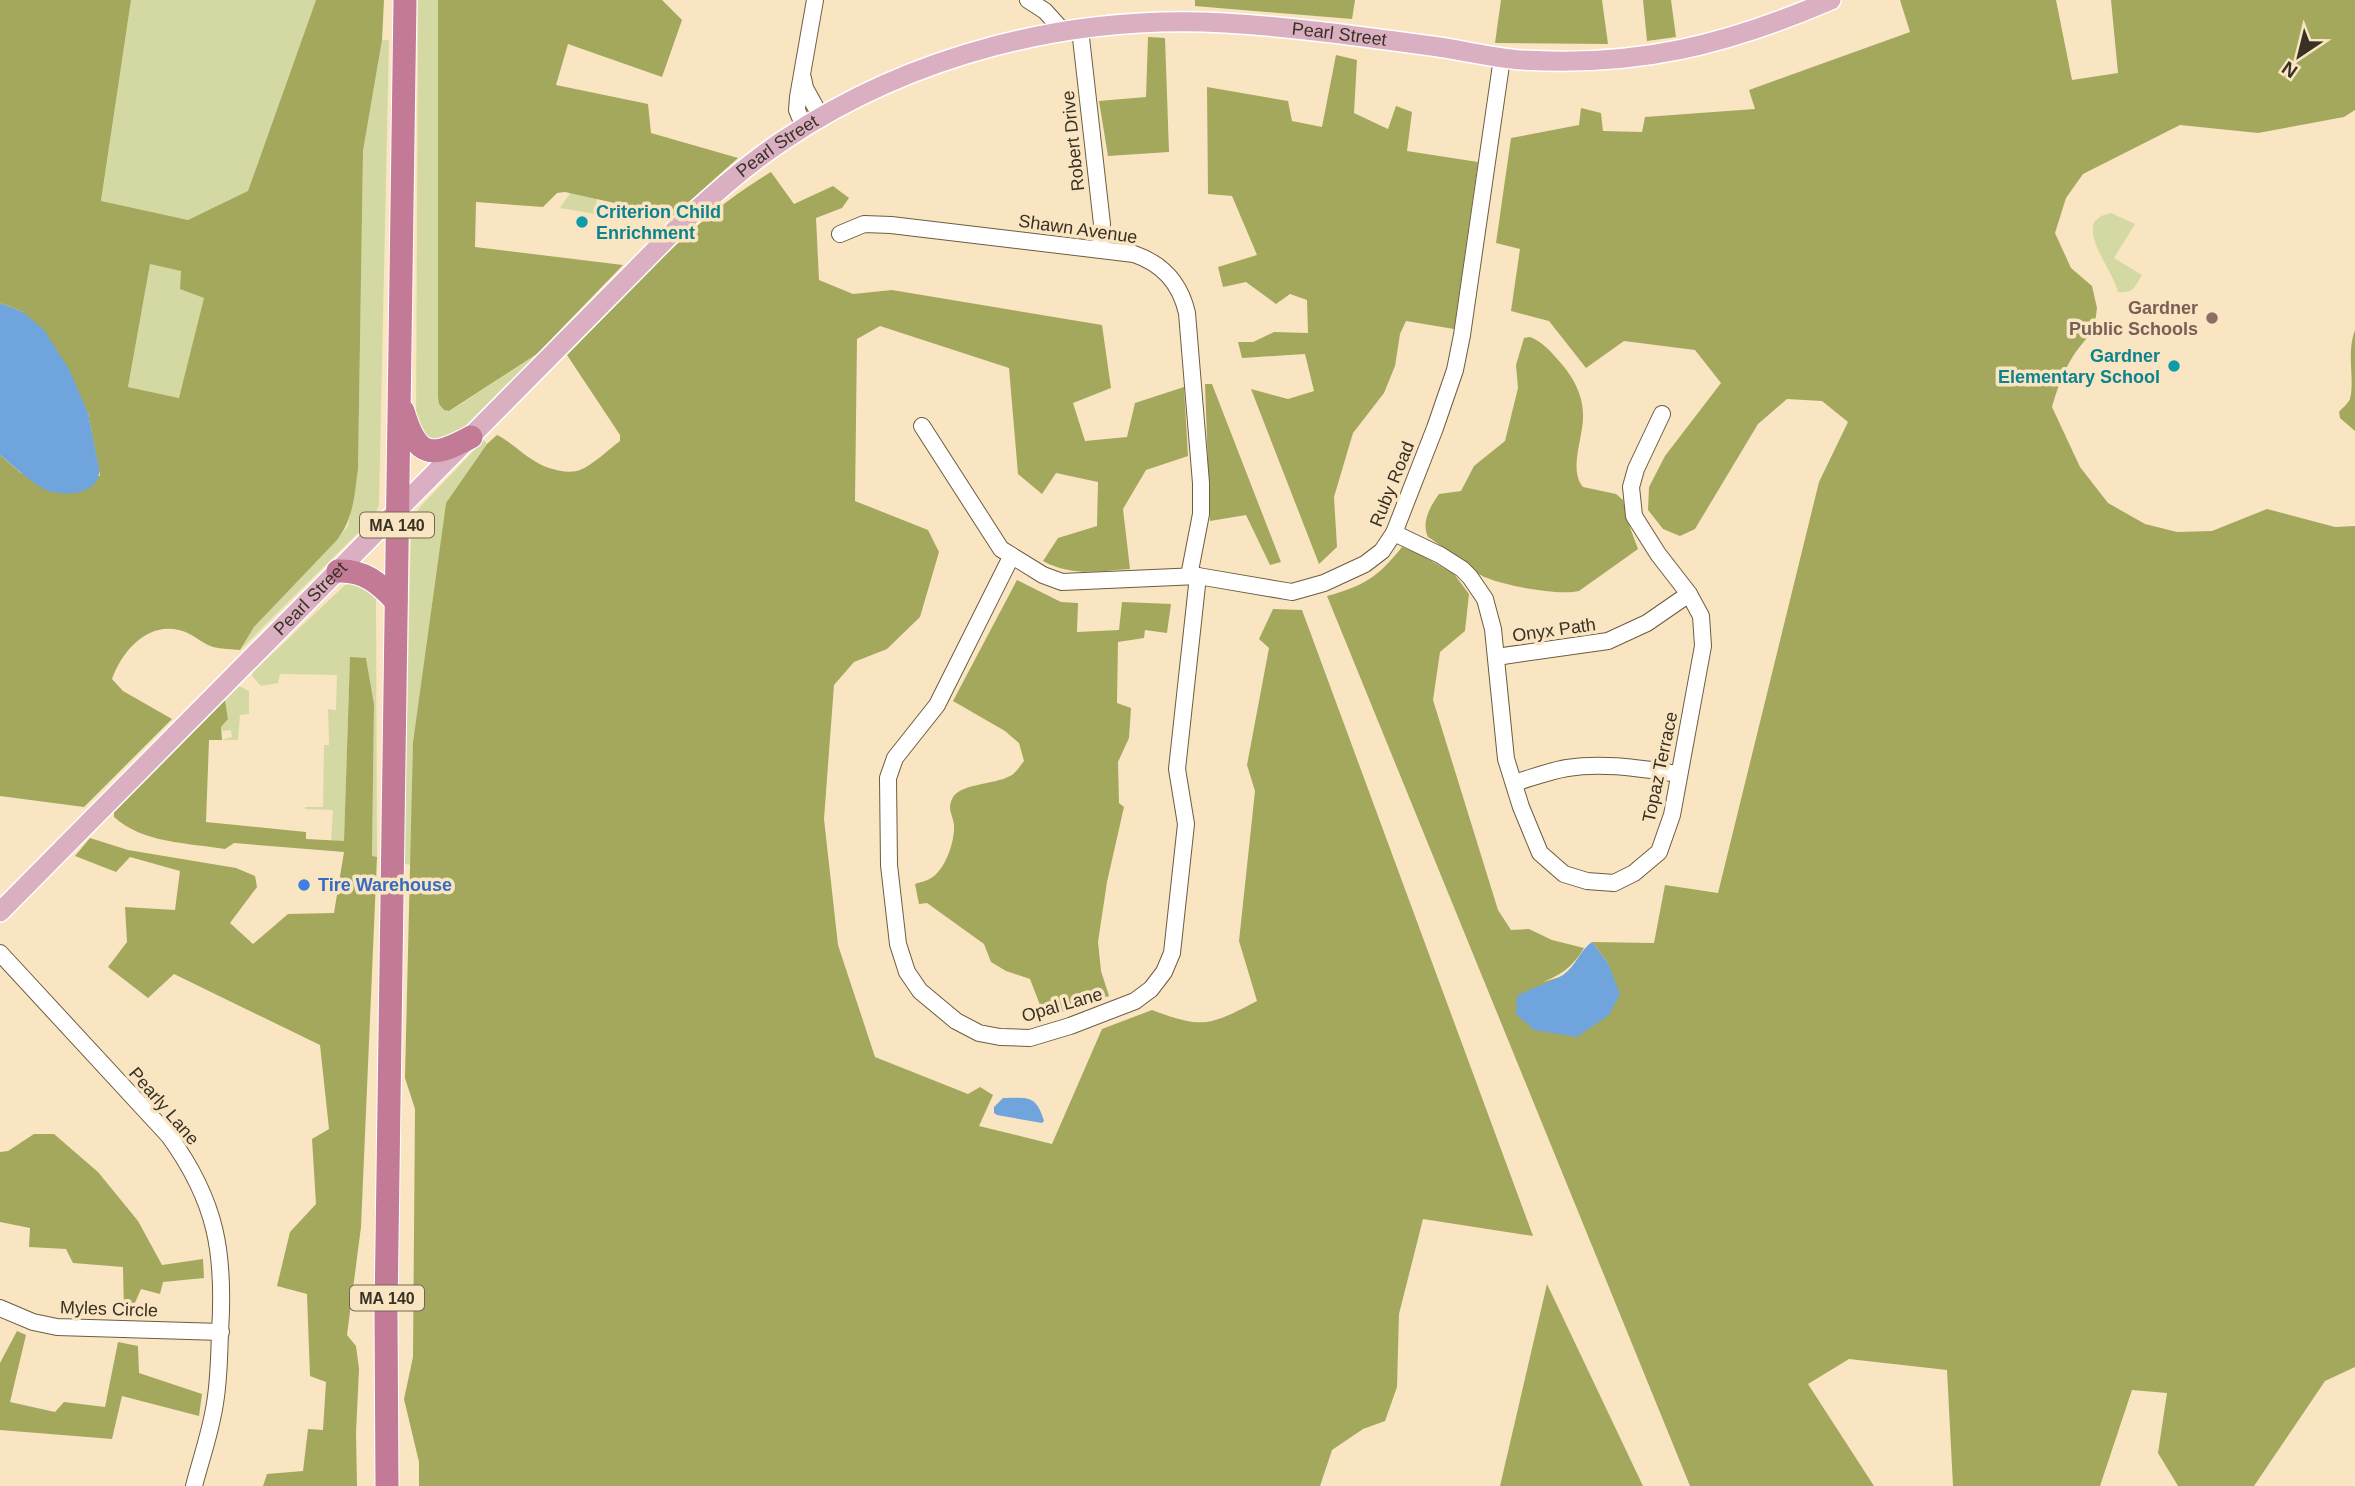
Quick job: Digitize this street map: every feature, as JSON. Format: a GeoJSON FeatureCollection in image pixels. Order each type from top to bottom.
{"type":"FeatureCollection","features":[{"type":"Feature","properties":{"kind":"highway","name":"MA 140"},"geometry":{"type":"LineString","coordinates":[[387,1486],[386,1311],[405,0]]}},
{"type":"Feature","properties":{"kind":"highway"},"geometry":{"type":"LineString","coordinates":[[398,396],[410,432],[416,443],[424,449],[440,452],[471,437]]}},
{"type":"Feature","properties":{"kind":"highway"},"geometry":{"type":"LineString","coordinates":[[338,571],[355,572],[374,579],[396,601]]}},
{"type":"Feature","properties":{"kind":"main road","name":"Pearl Street"},"geometry":{"type":"LineString","coordinates":[[0,912],[680,225],[746,167],[813,122],[867,93],[943,62],[1006,43],[1072,30],[1146,22],[1226,23],[1433,46],[1503,58],[1583,61],[1669,53],[1738,36],[1831,0]]}},
{"type":"Feature","properties":{"kind":"street"},"geometry":{"type":"LineString","coordinates":[[813,122],[797,110],[815,0]]}},
{"type":"Feature","properties":{"kind":"street"},"geometry":{"type":"LineString","coordinates":[[1028,0],[1072,30]]}},
{"type":"Feature","properties":{"kind":"street","name":"Robert Drive"},"geometry":{"type":"LineString","coordinates":[[1072,30],[1102,224],[1100,249]]}},
{"type":"Feature","properties":{"kind":"street","name":"Ruby Road"},"geometry":{"type":"LineString","coordinates":[[922,426],[993,540],[1012,557],[1043,575],[1062,582],[1193,576],[1284,591],[1300,590],[1331,581],[1365,564],[1382,551],[1394,533],[1434,430],[1457,360],[1503,58]]}},
{"type":"Feature","properties":{"kind":"street","name":"Shawn Avenue"},"geometry":{"type":"LineString","coordinates":[[840,234],[864,224],[877,224],[1100,249],[1133,254],[1156,264],[1173,280],[1184,301],[1201,483],[1201,514],[1193,576]]}},
{"type":"Feature","properties":{"kind":"street","name":"Topaz Terrace"},"geometry":{"type":"LineString","coordinates":[[1394,533],[1440,555],[1470,577],[1485,599],[1493,629],[1506,759],[1540,853],[1564,874],[1587,881],[1614,883],[1634,873],[1659,852],[1672,815],[1703,646],[1701,616],[1689,594],[1658,554],[1634,516],[1631,486],[1636,469],[1662,414]]}},
{"type":"Feature","properties":{"kind":"street","name":"Opal Lane"},"geometry":{"type":"LineString","coordinates":[[1012,557],[937,705],[895,758],[888,778],[889,865],[898,944],[906,971],[920,991],[956,1021],[979,1033],[1000,1037],[1030,1038],[1135,1002],[1151,989],[1164,972],[1172,953],[1186,824],[1177,769],[1193,576]]}},
{"type":"Feature","properties":{"kind":"street","name":"Onyx Path"},"geometry":{"type":"LineString","coordinates":[[1496,657],[1608,641],[1647,623],[1689,594]]}},
{"type":"Feature","properties":{"kind":"street"},"geometry":{"type":"LineString","coordinates":[[1514,783],[1560,769],[1584,766],[1603,765],[1679,774]]}},
{"type":"Feature","properties":{"kind":"street","name":"Pearly Lane"},"geometry":{"type":"LineString","coordinates":[[0,953],[148,1112],[188,1162],[206,1199],[219,1248],[222,1288],[216,1402],[194,1486]]}},
{"type":"Feature","properties":{"kind":"street","name":"Myles Circle"},"geometry":{"type":"LineString","coordinates":[[0,1308],[33,1322],[57,1327],[220,1332]]}},
{"type":"Feature","properties":{"kind":"green space"},"geometry":{"type":"Polygon","coordinates":[[[0,0],[131,0],[101,201],[188,220],[248,191],[316,0],[384,0],[382,40],[363,151],[358,469],[350,515],[337,540],[254,627],[240,650],[213,647],[183,631],[167,629],[146,635],[129,649],[112,679],[123,691],[172,719],[84,807],[0,796],[0,455],[21,473],[100,476],[88,413],[23,312],[0,303],[0,0]],[[150,264],[128,387],[179,398],[204,298],[180,289],[181,271],[150,264]]]}},
{"type":"Feature","properties":{"kind":"green space"},"geometry":{"type":"Polygon","coordinates":[[[131,0],[316,0],[248,192],[188,220],[101,202],[131,0]]]}},
{"type":"Feature","properties":{"kind":"green space"},"geometry":{"type":"Polygon","coordinates":[[[418,0],[438,0],[438,396],[444,410],[449,411],[458,406],[537,354],[461,431],[436,446],[416,430],[418,0]]]}},
{"type":"Feature","properties":{"kind":"green space"},"geometry":{"type":"Polygon","coordinates":[[[438,0],[662,0],[682,20],[662,77],[568,44],[556,85],[648,104],[651,133],[738,158],[673,216],[565,192],[557,193],[543,207],[476,202],[475,247],[623,265],[537,354],[449,411],[439,404],[438,396],[438,0]]]}},
{"type":"Feature","properties":{"kind":"green space"},"geometry":{"type":"Polygon","coordinates":[[[1195,0],[1355,0],[1352,19],[1195,6],[1195,0]]]}},
{"type":"Feature","properties":{"kind":"green space"},"geometry":{"type":"Polygon","coordinates":[[[1501,0],[1602,0],[1608,44],[1495,43],[1501,0]]]}},
{"type":"Feature","properties":{"kind":"green space"},"geometry":{"type":"Polygon","coordinates":[[[1643,0],[1671,0],[1676,37],[1647,41],[1643,0]]]}},
{"type":"Feature","properties":{"kind":"green space"},"geometry":{"type":"Polygon","coordinates":[[[1900,0],[2056,0],[2072,80],[2118,73],[2111,0],[2355,0],[2355,110],[2344,117],[2258,133],[2180,125],[2083,174],[2066,198],[2055,233],[2071,268],[2092,286],[2097,308],[2094,331],[2067,366],[2052,407],[2080,467],[2108,503],[2145,524],[2177,532],[2212,531],[2267,509],[2335,527],[2355,526],[2355,1367],[2325,1381],[2254,1486],[2178,1486],[2158,1453],[2167,1393],[2132,1390],[2100,1486],[1953,1486],[1947,1370],[1849,1359],[1808,1384],[1874,1486],[1690,1486],[1327,596],[1369,579],[1402,547],[1454,574],[1469,594],[1465,631],[1440,652],[1433,700],[1498,910],[1511,930],[1529,929],[1552,940],[1584,948],[1567,969],[1543,982],[1608,963],[1592,942],[1654,943],[1665,885],[1718,893],[1819,482],[1848,422],[1822,401],[1787,399],[1758,424],[1695,529],[1680,536],[1663,529],[1648,510],[1649,487],[1665,456],[1721,383],[1695,350],[1624,341],[1586,368],[1549,321],[1511,311],[1520,249],[1496,243],[1511,138],[1579,125],[1581,108],[1601,113],[1603,131],[1642,132],[1645,117],[1755,109],[1749,90],[1910,32],[1900,0]]]}},
{"type":"Feature","properties":{"kind":"green space"},"geometry":{"type":"Polygon","coordinates":[[[1148,37],[1165,38],[1169,152],[1108,156],[1099,101],[1146,97],[1148,37]]]}},
{"type":"Feature","properties":{"kind":"green space"},"geometry":{"type":"Polygon","coordinates":[[[382,40],[389,40],[379,505],[375,515],[365,526],[240,650],[254,627],[348,526],[358,469],[363,151],[382,40]]]}},
{"type":"Feature","properties":{"kind":"green space"},"geometry":{"type":"Polygon","coordinates":[[[1336,55],[1357,60],[1354,113],[1388,129],[1396,106],[1412,112],[1407,151],[1478,162],[1454,329],[1406,321],[1400,334],[1395,366],[1384,393],[1353,433],[1334,497],[1337,547],[1319,564],[1251,389],[1288,399],[1314,391],[1305,354],[1242,358],[1238,342],[1253,342],[1274,332],[1308,333],[1307,300],[1290,294],[1276,304],[1246,282],[1223,287],[1218,267],[1257,255],[1232,196],[1208,194],[1207,87],[1288,101],[1292,121],[1322,127],[1336,55]]]}},
{"type":"Feature","properties":{"kind":"green space"},"geometry":{"type":"Polygon","coordinates":[[[771,172],[794,204],[833,186],[849,198],[842,208],[816,218],[819,280],[853,294],[892,290],[1102,325],[1111,388],[1073,403],[1085,441],[1127,437],[1135,403],[1184,387],[1188,456],[1146,470],[1123,509],[1130,569],[1075,571],[1043,561],[1058,538],[1097,526],[1098,482],[1056,473],[1042,494],[1018,474],[1009,368],[880,326],[857,339],[855,501],[928,530],[939,552],[920,617],[887,649],[854,662],[834,685],[824,819],[838,945],[875,1057],[968,1094],[980,1087],[993,1095],[979,1126],[1052,1144],[1102,1029],[1152,1010],[1183,1020],[1206,1022],[1228,1016],[1257,1001],[1239,941],[1255,791],[1247,765],[1269,648],[1259,639],[1273,609],[1302,610],[1533,1236],[1423,1219],[1399,1314],[1397,1387],[1385,1421],[1363,1429],[1332,1450],[1320,1486],[419,1486],[419,1462],[404,1399],[413,1357],[415,1109],[405,1078],[413,742],[446,503],[487,444],[497,435],[538,463],[569,472],[580,470],[596,461],[620,441],[620,435],[567,355],[689,233],[715,211],[771,172]]]}},
{"type":"Feature","properties":{"kind":"green space"},"geometry":{"type":"Polygon","coordinates":[[[571,192],[597,198],[595,214],[560,208],[571,192]]]}},
{"type":"Feature","properties":{"kind":"green space"},"geometry":{"type":"Polygon","coordinates":[[[2111,213],[2135,224],[2114,258],[2142,275],[2127,292],[2118,292],[2094,239],[2094,222],[2111,213]]]}},
{"type":"Feature","properties":{"kind":"green space"},"geometry":{"type":"Polygon","coordinates":[[[150,263],[181,271],[204,298],[180,398],[128,387],[150,263]]]}},
{"type":"Feature","properties":{"kind":"green space"},"geometry":{"type":"Polygon","coordinates":[[[2355,330],[2355,431],[2340,418],[2339,412],[2350,399],[2351,348],[2355,330]]]}},
{"type":"Feature","properties":{"kind":"green space"},"geometry":{"type":"Polygon","coordinates":[[[1530,337],[1543,344],[1559,361],[1579,392],[1583,423],[1577,462],[1579,480],[1583,487],[1616,494],[1623,500],[1638,549],[1579,591],[1533,589],[1487,578],[1428,537],[1426,531],[1428,515],[1439,494],[1461,491],[1474,466],[1505,441],[1518,388],[1516,365],[1524,338],[1530,337]]]}},
{"type":"Feature","properties":{"kind":"green space"},"geometry":{"type":"Polygon","coordinates":[[[1205,384],[1212,384],[1281,562],[1270,565],[1246,515],[1210,521],[1205,384]]]}},
{"type":"Feature","properties":{"kind":"green space"},"geometry":{"type":"Polygon","coordinates":[[[484,440],[487,444],[446,503],[413,742],[411,865],[404,864],[411,523],[420,507],[484,440]]]}},
{"type":"Feature","properties":{"kind":"green space"},"geometry":{"type":"Polygon","coordinates":[[[1017,580],[1061,602],[1078,603],[1077,632],[1119,630],[1122,602],[1171,604],[1167,633],[1145,630],[1144,638],[1118,642],[1117,703],[1131,708],[1129,738],[1118,762],[1119,803],[1124,807],[1107,882],[1098,942],[1101,971],[1109,996],[1045,1018],[1030,979],[1006,971],[991,962],[984,944],[927,903],[919,904],[915,884],[936,874],[948,855],[954,832],[950,806],[956,794],[969,787],[1010,776],[1024,761],[1019,743],[1005,731],[953,701],[1017,580]]]}},
{"type":"Feature","properties":{"kind":"green space"},"geometry":{"type":"Polygon","coordinates":[[[355,581],[376,596],[377,857],[372,857],[374,704],[366,658],[350,658],[344,841],[331,841],[333,810],[305,809],[323,807],[324,745],[329,745],[328,709],[336,710],[337,675],[280,674],[278,683],[261,686],[252,676],[253,672],[344,586],[355,581]]]}},
{"type":"Feature","properties":{"kind":"green space"},"geometry":{"type":"Polygon","coordinates":[[[350,657],[366,658],[374,704],[372,856],[377,857],[361,1227],[347,1335],[356,1346],[359,1369],[357,1486],[263,1486],[267,1474],[303,1471],[308,1429],[323,1430],[326,1382],[310,1376],[307,1294],[277,1286],[290,1232],[316,1204],[312,1139],[329,1129],[320,1045],[174,974],[148,998],[108,967],[127,942],[125,907],[175,910],[180,871],[130,857],[116,872],[75,856],[90,838],[128,850],[236,868],[255,876],[257,887],[230,923],[253,944],[288,914],[334,913],[344,852],[234,843],[225,849],[166,840],[125,826],[114,817],[114,812],[225,700],[228,719],[221,727],[222,740],[209,740],[206,822],[306,832],[306,839],[344,841],[350,657]]]}},
{"type":"Feature","properties":{"kind":"green space"},"geometry":{"type":"Polygon","coordinates":[[[239,686],[249,691],[249,714],[240,715],[238,740],[222,740],[232,737],[231,730],[222,731],[221,727],[228,719],[225,700],[239,686]]]}},
{"type":"Feature","properties":{"kind":"green space"},"geometry":{"type":"Polygon","coordinates":[[[34,1134],[54,1134],[98,1172],[138,1221],[162,1265],[203,1259],[204,1278],[163,1282],[160,1294],[141,1289],[134,1305],[124,1314],[123,1267],[73,1263],[66,1249],[29,1247],[30,1228],[0,1222],[0,1152],[8,1151],[34,1134]]]}},
{"type":"Feature","properties":{"kind":"green space"},"geometry":{"type":"Polygon","coordinates":[[[1547,1284],[1643,1486],[1500,1486],[1547,1284]]]}},
{"type":"Feature","properties":{"kind":"green space"},"geometry":{"type":"Polygon","coordinates":[[[17,1331],[26,1335],[10,1402],[55,1412],[64,1402],[105,1407],[118,1342],[138,1346],[139,1373],[202,1394],[199,1416],[122,1396],[112,1439],[0,1430],[0,1363],[17,1331]]]}},
{"type":"Feature","properties":{"kind":"water"},"geometry":{"type":"Polygon","coordinates":[[[0,303],[23,312],[44,330],[69,369],[88,413],[99,468],[98,477],[88,489],[61,493],[44,489],[0,455],[0,303]]]}},
{"type":"Feature","properties":{"kind":"water"},"geometry":{"type":"Polygon","coordinates":[[[1592,942],[1608,963],[1620,994],[1609,1015],[1577,1037],[1534,1030],[1516,1014],[1517,996],[1563,975],[1592,942]]]}},
{"type":"Feature","properties":{"kind":"water"},"geometry":{"type":"Polygon","coordinates":[[[1003,1098],[1030,1099],[1038,1106],[1044,1121],[1042,1123],[997,1115],[994,1113],[994,1107],[1003,1098]]]}},
{"type":"Feature","properties":{"kind":"place","name":"Criterion Child Enrichment"},"geometry":{"type":"Point","coordinates":[582,222]}},
{"type":"Feature","properties":{"kind":"place","name":"Gardner Public Schools"},"geometry":{"type":"Point","coordinates":[2212,318]}},
{"type":"Feature","properties":{"kind":"place","name":"Gardner Elementary School"},"geometry":{"type":"Point","coordinates":[2174,366]}},
{"type":"Feature","properties":{"kind":"place","name":"Tire Warehouse"},"geometry":{"type":"Point","coordinates":[304,885]}}]}
